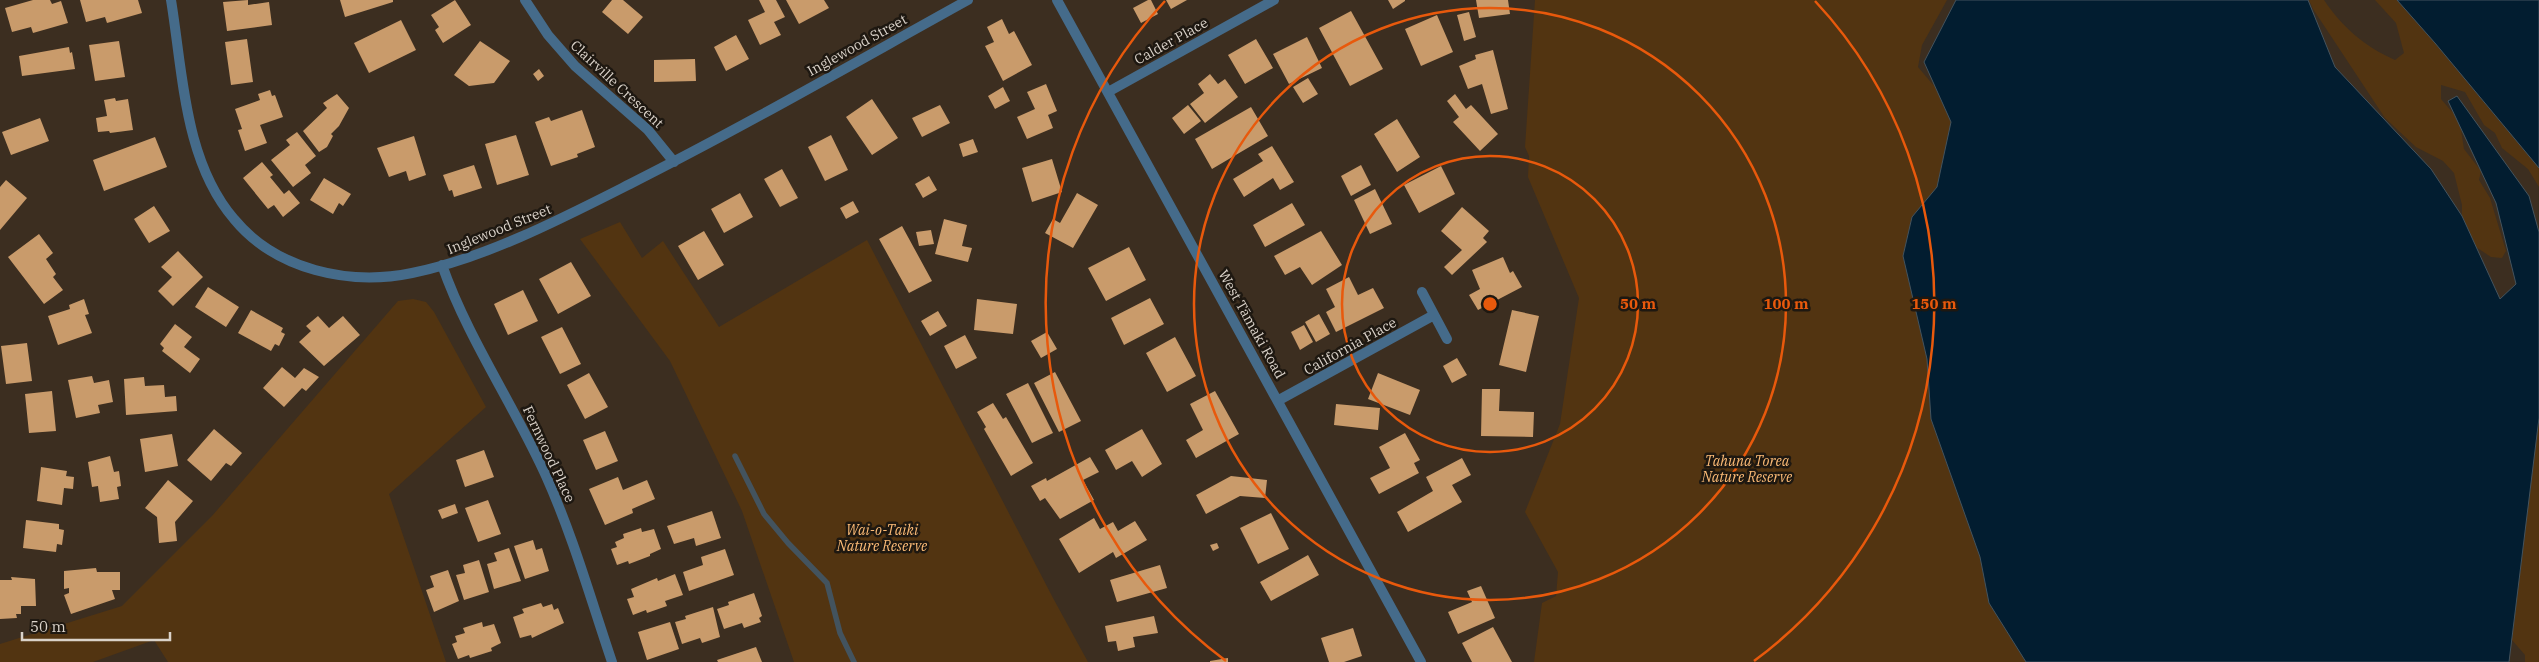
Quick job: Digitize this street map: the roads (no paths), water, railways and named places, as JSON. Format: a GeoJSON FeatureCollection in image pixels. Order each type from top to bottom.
{"type":"FeatureCollection","features":[{"type":"Feature","properties":{"kind":"street","name":"Inglewood Street"},"geometry":{"type":"LineString","coordinates":[[171,0],[193,140],[210,184],[233,218],[247,234],[287,259],[330,275],[392,276],[466,259],[566,217],[674,162],[968,0]]}},
{"type":"Feature","properties":{"kind":"street","name":"Clairville Crescent"},"geometry":{"type":"LineString","coordinates":[[525,0],[548,35],[575,66],[641,124],[674,162]]}},
{"type":"Feature","properties":{"kind":"street","name":"West Tāmaki Road"},"geometry":{"type":"LineString","coordinates":[[1057,0],[1279,400],[1421,662]]}},
{"type":"Feature","properties":{"kind":"street","name":"Calder Place"},"geometry":{"type":"LineString","coordinates":[[1108,92],[1274,0]]}},
{"type":"Feature","properties":{"kind":"street","name":"Fernwood Place"},"geometry":{"type":"LineString","coordinates":[[442,265],[463,317],[546,476],[560,508],[612,662]]}},
{"type":"Feature","properties":{"kind":"street"},"geometry":{"type":"LineString","coordinates":[[1422,292],[1447,339]]}},
{"type":"Feature","properties":{"kind":"street","name":"California Place"},"geometry":{"type":"LineString","coordinates":[[1279,400],[1434,315]]}},
{"type":"Feature","properties":{"kind":"water"},"geometry":{"type":"Polygon","coordinates":[[[1956,0],[2308,0],[2335,67],[2431,169],[2462,216],[2500,299],[2516,284],[2496,203],[2448,101],[2457,96],[2529,196],[2539,232],[2539,418],[2509,662],[2026,662],[1989,603],[1980,557],[1931,419],[1927,359],[1903,256],[1912,217],[1937,187],[1951,122],[1924,62],[1956,0]]]}},
{"type":"Feature","properties":{"kind":"water"},"geometry":{"type":"Polygon","coordinates":[[[2397,0],[2539,0],[2539,168],[2435,43],[2397,0]]]}},
{"type":"Feature","properties":{"kind":"waterway"},"geometry":{"type":"LineString","coordinates":[[735,456],[764,514],[788,543],[827,583],[840,633],[854,662]]}},
{"type":"Feature","properties":{"kind":"park label","name":"Tahuna Torea Nature Reserve"},"geometry":{"type":"Point","coordinates":[1747,470]}},
{"type":"Feature","properties":{"kind":"park label","name":"Wai-o-Taiki Nature Reserve"},"geometry":{"type":"Point","coordinates":[882,538]}}]}
